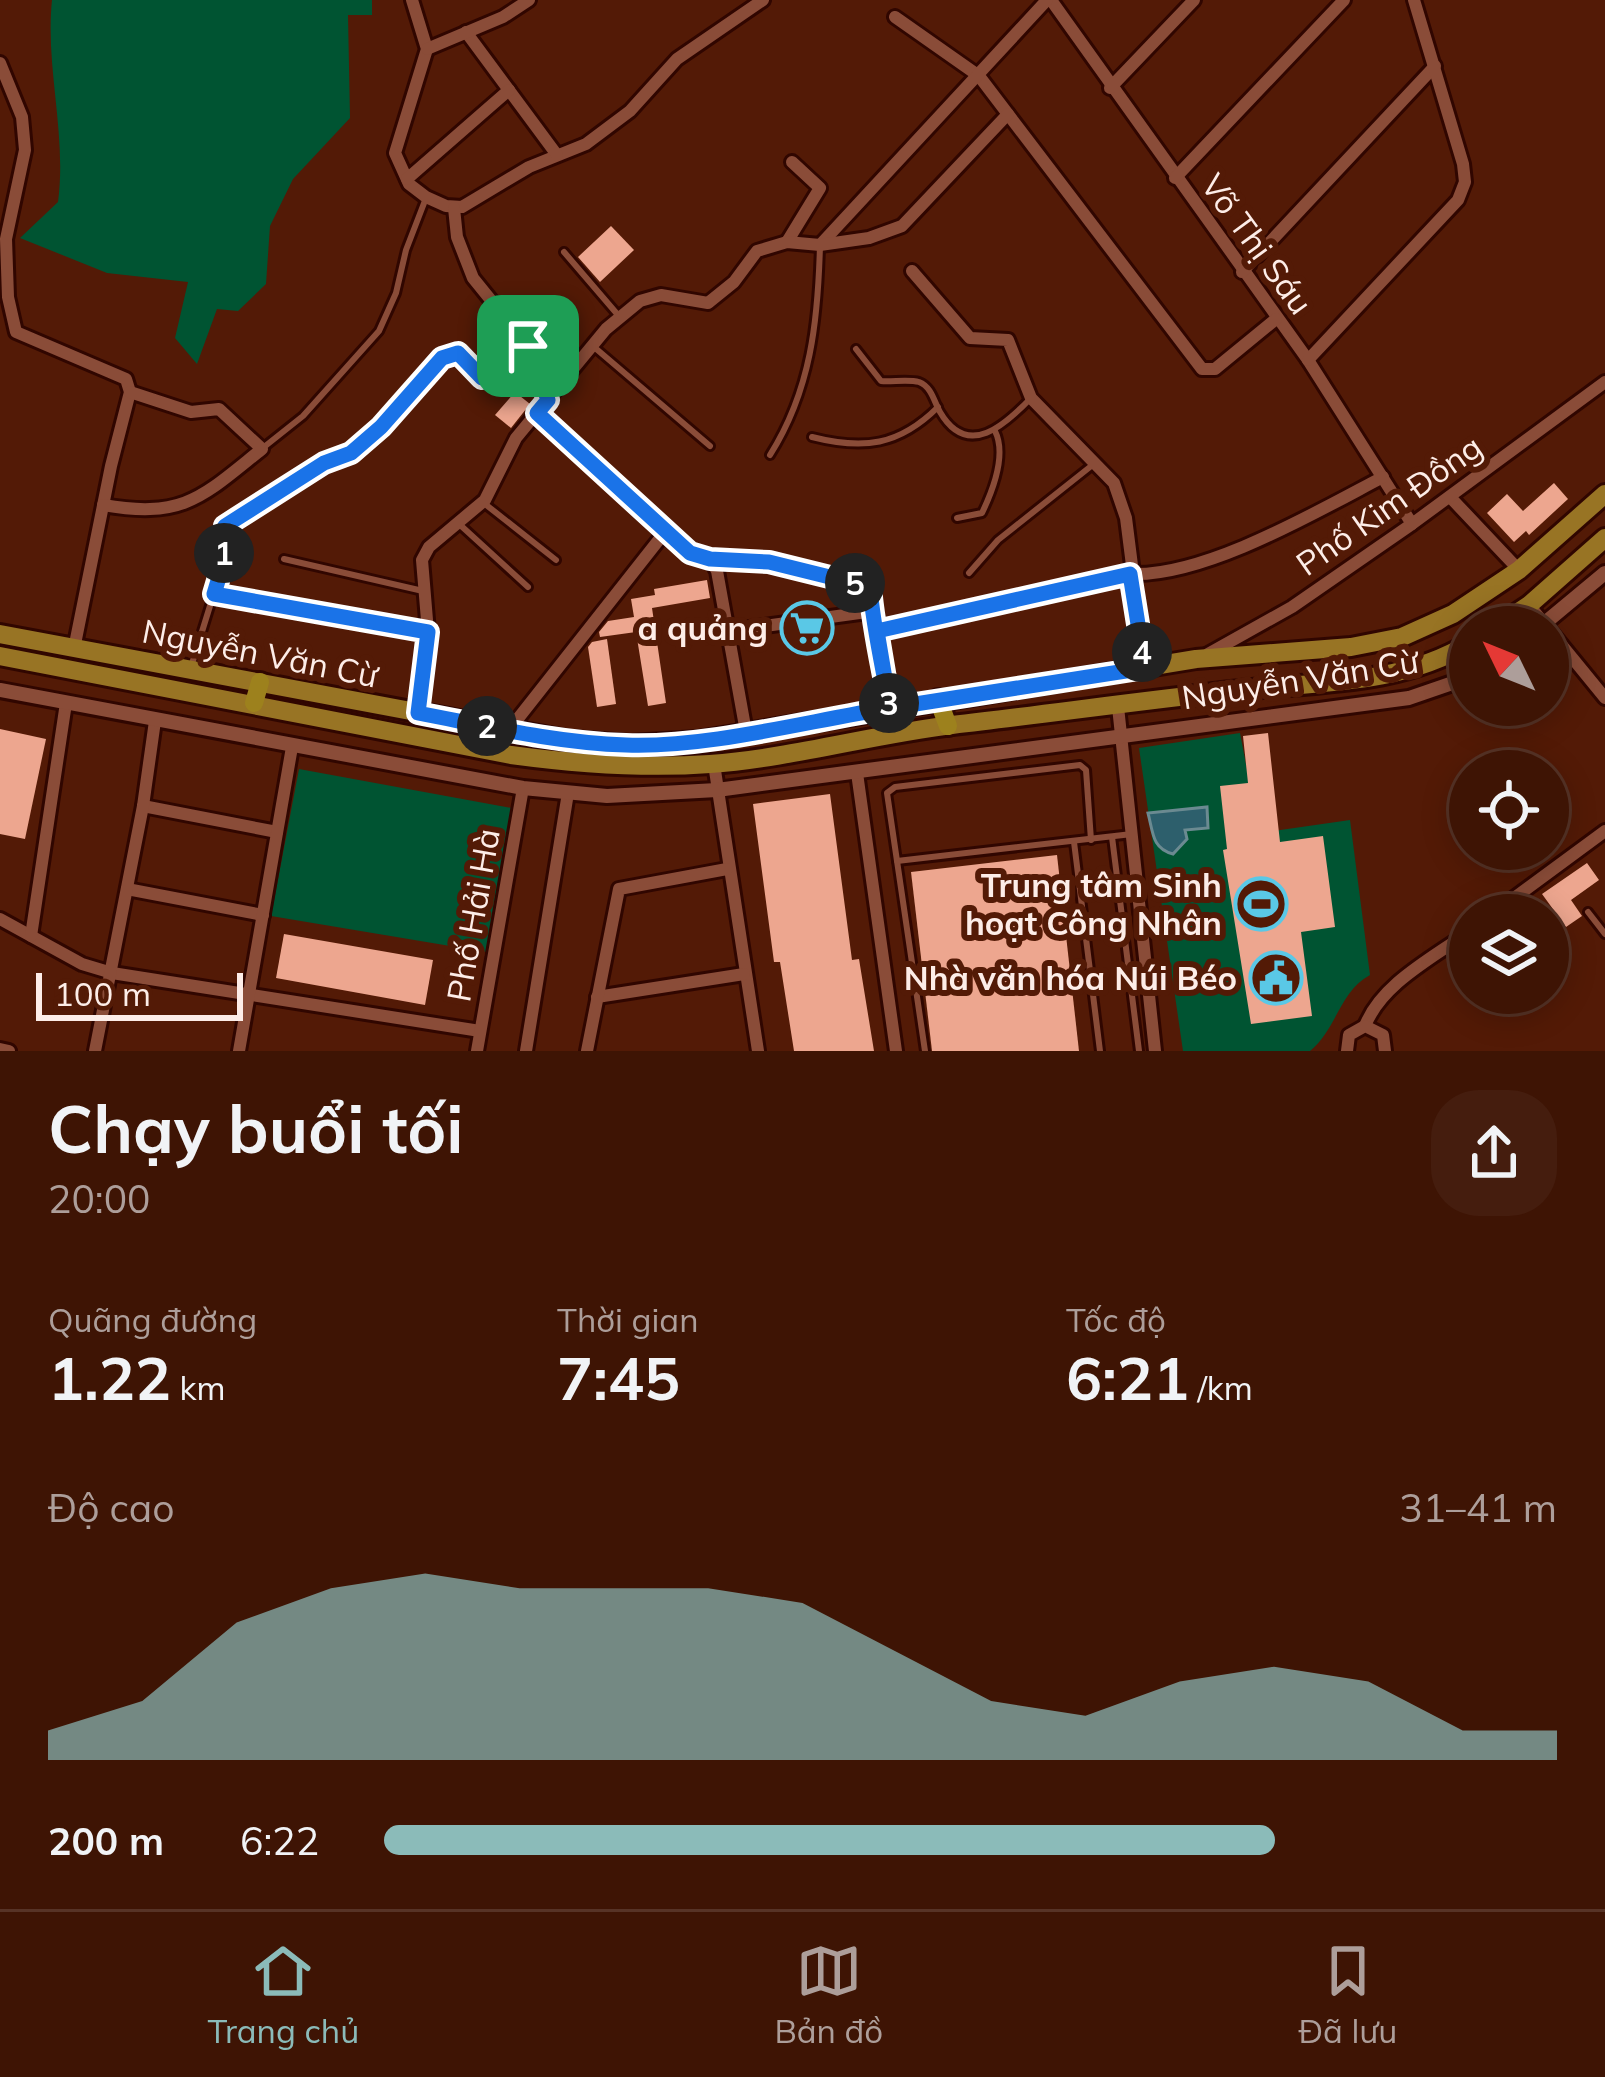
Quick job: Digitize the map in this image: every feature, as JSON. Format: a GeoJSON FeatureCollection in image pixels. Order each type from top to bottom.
{"type":"FeatureCollection","features":[{"type":"Feature","properties":{"kind":"highway"},"geometry":{"type":"LineString","coordinates":[[254,704],[260,682]]}},
{"type":"Feature","properties":{"kind":"highway"},"geometry":{"type":"LineString","coordinates":[[938,699],[948,726]]}},
{"type":"Feature","properties":{"kind":"main road","name":"Nguyễn Văn Cừ"},"geometry":{"type":"LineString","coordinates":[[0,634],[571,741],[630,746],[698,741],[1196,659],[1351,647],[1402,637],[1453,614],[1519,571],[1605,494]]}},
{"type":"Feature","properties":{"kind":"main road"},"geometry":{"type":"LineString","coordinates":[[1526,606],[1605,538]]}},
{"type":"Feature","properties":{"kind":"main road","name":"Nguyễn Văn Cừ"},"geometry":{"type":"LineString","coordinates":[[0,656],[511,755],[585,765],[714,764],[948,726],[1356,680],[1414,668],[1449,652]]}},
{"type":"Feature","properties":{"kind":"street"},"geometry":{"type":"LineString","coordinates":[[412,0],[427,49],[395,153],[407,178],[426,197],[454,208],[586,143],[631,112],[677,59],[763,0]]}},
{"type":"Feature","properties":{"kind":"street"},"geometry":{"type":"LineString","coordinates":[[427,49],[503,17],[529,0]]}},
{"type":"Feature","properties":{"kind":"street"},"geometry":{"type":"LineString","coordinates":[[820,245],[1049,0]]}},
{"type":"Feature","properties":{"kind":"street","name":"Võ Thị Sáu"},"geometry":{"type":"LineString","coordinates":[[1049,0],[1308,360],[1412,524]]}},
{"type":"Feature","properties":{"kind":"street"},"geometry":{"type":"LineString","coordinates":[[1111,88],[1194,0]]}},
{"type":"Feature","properties":{"kind":"street"},"geometry":{"type":"LineString","coordinates":[[1175,178],[1343,0]]}},
{"type":"Feature","properties":{"kind":"street"},"geometry":{"type":"LineString","coordinates":[[1308,360],[1457,200],[1465,182],[1414,0]]}},
{"type":"Feature","properties":{"kind":"street"},"geometry":{"type":"LineString","coordinates":[[895,16],[980,76],[1202,369],[1215,369],[1276,319]]}},
{"type":"Feature","properties":{"kind":"street"},"geometry":{"type":"LineString","coordinates":[[466,32],[557,155]]}},
{"type":"Feature","properties":{"kind":"street"},"geometry":{"type":"LineString","coordinates":[[0,63],[22,117],[25,150],[7,193],[8,297],[16,332],[126,379],[130,392],[74,649]]}},
{"type":"Feature","properties":{"kind":"street"},"geometry":{"type":"LineString","coordinates":[[1242,272],[1436,66]]}},
{"type":"Feature","properties":{"kind":"street"},"geometry":{"type":"LineString","coordinates":[[407,178],[509,90]]}},
{"type":"Feature","properties":{"kind":"street"},"geometry":{"type":"LineString","coordinates":[[418,713],[428,632],[422,560],[429,548],[482,502],[516,438],[620,318],[640,301],[661,296],[708,303],[734,282],[757,251],[787,242],[820,245],[869,238],[902,226],[1008,114]]}},
{"type":"Feature","properties":{"kind":"street"},"geometry":{"type":"LineString","coordinates":[[787,242],[820,188],[792,162]]}},
{"type":"Feature","properties":{"kind":"street"},"geometry":{"type":"LineString","coordinates":[[454,208],[457,237],[473,278],[528,346],[548,400]]}},
{"type":"Feature","properties":{"kind":"street"},"geometry":{"type":"LineString","coordinates":[[912,271],[970,338],[1008,340],[1031,398],[1114,483],[1126,518],[1145,668]]}},
{"type":"Feature","properties":{"kind":"street","name":"Phố Kim Đồng"},"geometry":{"type":"LineString","coordinates":[[1196,659],[1292,607],[1605,382]]}},
{"type":"Feature","properties":{"kind":"street"},"geometry":{"type":"LineString","coordinates":[[103,505],[173,509],[208,492],[262,449],[219,409],[191,412],[130,392]]}},
{"type":"Feature","properties":{"kind":"street"},"geometry":{"type":"LineString","coordinates":[[537,413],[690,553],[710,559],[769,562],[870,587],[890,708]]}},
{"type":"Feature","properties":{"kind":"street"},"geometry":{"type":"LineString","coordinates":[[877,631],[1130,574],[1163,576],[1286,527],[1383,477]]}},
{"type":"Feature","properties":{"kind":"street"},"geometry":{"type":"LineString","coordinates":[[1450,497],[1519,571]]}},
{"type":"Feature","properties":{"kind":"street"},"geometry":{"type":"LineString","coordinates":[[509,730],[665,532]]}},
{"type":"Feature","properties":{"kind":"street"},"geometry":{"type":"LineString","coordinates":[[710,559],[717,571],[746,732]]}},
{"type":"Feature","properties":{"kind":"street"},"geometry":{"type":"LineString","coordinates":[[1565,606],[1605,572]]}},
{"type":"Feature","properties":{"kind":"street"},"geometry":{"type":"LineString","coordinates":[[728,631],[874,611]]}},
{"type":"Feature","properties":{"kind":"street"},"geometry":{"type":"LineString","coordinates":[[1569,656],[1605,698]]}},
{"type":"Feature","properties":{"kind":"street","name":"Nguyễn Văn Cừ"},"geometry":{"type":"LineString","coordinates":[[0,690],[504,785],[607,796],[717,790],[857,772],[1409,698],[1449,684]]}},
{"type":"Feature","properties":{"kind":"street"},"geometry":{"type":"LineString","coordinates":[[31,936],[66,703]]}},
{"type":"Feature","properties":{"kind":"street"},"geometry":{"type":"LineString","coordinates":[[1118,707],[1155,1051]]}},
{"type":"Feature","properties":{"kind":"street"},"geometry":{"type":"LineString","coordinates":[[95,1051],[155,722]]}},
{"type":"Feature","properties":{"kind":"street"},"geometry":{"type":"LineString","coordinates":[[342,752],[349,722]]}},
{"type":"Feature","properties":{"kind":"street"},"geometry":{"type":"LineString","coordinates":[[843,743],[857,772],[896,1051]]}},
{"type":"Feature","properties":{"kind":"street"},"geometry":{"type":"LineString","coordinates":[[239,1051],[292,747]]}},
{"type":"Feature","properties":{"kind":"street"},"geometry":{"type":"LineString","coordinates":[[504,785],[511,755]]}},
{"type":"Feature","properties":{"kind":"street"},"geometry":{"type":"LineString","coordinates":[[714,764],[758,1051]]}},
{"type":"Feature","properties":{"kind":"street","name":"Phố Hải Hà"},"geometry":{"type":"LineString","coordinates":[[477,1051],[523,788]]}},
{"type":"Feature","properties":{"kind":"street"},"geometry":{"type":"LineString","coordinates":[[526,1051],[568,794]]}},
{"type":"Feature","properties":{"kind":"street"},"geometry":{"type":"LineString","coordinates":[[142,806],[277,832]]}},
{"type":"Feature","properties":{"kind":"street"},"geometry":{"type":"LineString","coordinates":[[1520,894],[1605,831]]}},
{"type":"Feature","properties":{"kind":"street"},"geometry":{"type":"LineString","coordinates":[[587,1051],[619,889],[727,869]]}},
{"type":"Feature","properties":{"kind":"street"},"geometry":{"type":"LineString","coordinates":[[128,889],[262,915]]}},
{"type":"Feature","properties":{"kind":"street"},"geometry":{"type":"LineString","coordinates":[[0,919],[82,964],[112,973],[480,1031]]}},
{"type":"Feature","properties":{"kind":"street"},"geometry":{"type":"LineString","coordinates":[[1347,1051],[1349,1035],[1365,1026],[1372,1007],[1385,993],[1449,946]]}},
{"type":"Feature","properties":{"kind":"street"},"geometry":{"type":"LineString","coordinates":[[597,998],[743,974]]}},
{"type":"Feature","properties":{"kind":"street"},"geometry":{"type":"LineString","coordinates":[[1365,1026],[1383,1035],[1385,1051]]}},
{"type":"Feature","properties":{"kind":"street"},"geometry":{"type":"LineString","coordinates":[[0,1049],[9,1051]]}},
{"type":"Feature","properties":{"kind":"lane"},"geometry":{"type":"LineString","coordinates":[[262,449],[303,416],[379,331],[426,197]]}},
{"type":"Feature","properties":{"kind":"lane"},"geometry":{"type":"LineString","coordinates":[[770,455],[796,405],[812,357],[820,245]]}},
{"type":"Feature","properties":{"kind":"lane"},"geometry":{"type":"LineString","coordinates":[[564,252],[620,318]]}},
{"type":"Feature","properties":{"kind":"lane"},"geometry":{"type":"LineString","coordinates":[[190,670],[223,564],[225,526],[324,463],[351,453],[381,427],[442,358],[458,353],[482,378],[528,346]]}},
{"type":"Feature","properties":{"kind":"lane"},"geometry":{"type":"LineString","coordinates":[[593,346],[710,446]]}},
{"type":"Feature","properties":{"kind":"lane"},"geometry":{"type":"LineString","coordinates":[[856,349],[881,381],[918,382],[932,393],[949,424],[965,434],[982,436],[995,431],[1031,398]]}},
{"type":"Feature","properties":{"kind":"lane"},"geometry":{"type":"LineString","coordinates":[[812,436],[849,446],[873,444],[898,435],[938,407]]}},
{"type":"Feature","properties":{"kind":"lane"},"geometry":{"type":"LineString","coordinates":[[957,518],[982,513],[993,491],[1000,440],[995,431]]}},
{"type":"Feature","properties":{"kind":"lane"},"geometry":{"type":"LineString","coordinates":[[969,573],[998,540],[1095,464]]}},
{"type":"Feature","properties":{"kind":"lane"},"geometry":{"type":"LineString","coordinates":[[482,502],[556,560]]}},
{"type":"Feature","properties":{"kind":"lane"},"geometry":{"type":"LineString","coordinates":[[458,524],[528,587]]}},
{"type":"Feature","properties":{"kind":"lane"},"geometry":{"type":"LineString","coordinates":[[284,559],[424,591]]}},
{"type":"Feature","properties":{"kind":"lane"},"geometry":{"type":"LineString","coordinates":[[214,594],[428,632]]}},
{"type":"Feature","properties":{"kind":"lane"},"geometry":{"type":"LineString","coordinates":[[925,1051],[887,793],[895,787],[1080,765],[1086,770],[1091,840]]}},
{"type":"Feature","properties":{"kind":"lane"},"geometry":{"type":"LineString","coordinates":[[893,766],[895,787]]}},
{"type":"Feature","properties":{"kind":"lane"},"geometry":{"type":"LineString","coordinates":[[898,861],[1132,835]]}},
{"type":"Feature","properties":{"kind":"lane"},"geometry":{"type":"LineString","coordinates":[[1112,837],[1139,1051]]}},
{"type":"Feature","properties":{"kind":"lane"},"geometry":{"type":"LineString","coordinates":[[1073,842],[1100,1051]]}},
{"type":"Feature","properties":{"kind":"lane"},"geometry":{"type":"LineString","coordinates":[[1588,912],[1605,934]]}},
{"type":"Feature","properties":{"kind":"green space"},"geometry":{"type":"Polygon","coordinates":[[[52,0],[372,0],[372,15],[348,15],[350,118],[293,179],[270,226],[266,284],[238,311],[217,309],[197,364],[175,338],[188,282],[107,273],[20,238],[58,202],[52,0]]]}},
{"type":"Feature","properties":{"kind":"green space","name":"Trung tâm Sinh hoạt Công Nhân"},"geometry":{"type":"Polygon","coordinates":[[[1240,733],[1259,833],[1350,820],[1370,975],[1351,991],[1310,1051],[1183,1051],[1139,748],[1240,733]]]}},
{"type":"Feature","properties":{"kind":"green space"},"geometry":{"type":"Polygon","coordinates":[[[299,769],[512,808],[486,952],[271,916],[299,769]]]}},
{"type":"Feature","properties":{"kind":"water"},"geometry":{"type":"Polygon","coordinates":[[[1207,807],[1208,828],[1185,830],[1187,839],[1173,854],[1157,844],[1148,813],[1207,807]]]}},
{"type":"Feature","properties":{"kind":"building"},"geometry":{"type":"Polygon","coordinates":[[[611,226],[634,250],[600,282],[578,257],[611,226]]]}},
{"type":"Feature","properties":{"kind":"building"},"geometry":{"type":"Polygon","coordinates":[[[515,392],[530,404],[511,428],[495,415],[515,392]]]}},
{"type":"Feature","properties":{"kind":"building"},"geometry":{"type":"Polygon","coordinates":[[[1554,483],[1568,499],[1529,535],[1526,531],[1514,542],[1487,513],[1507,494],[1523,511],[1554,483]]]}},
{"type":"Feature","properties":{"kind":"building"},"geometry":{"type":"Polygon","coordinates":[[[707,580],[710,598],[652,608],[666,703],[648,706],[636,632],[600,637],[599,632],[608,621],[634,617],[631,599],[655,595],[654,589],[707,580]]]}},
{"type":"Feature","properties":{"kind":"building"},"geometry":{"type":"Polygon","coordinates":[[[607,639],[616,704],[597,707],[588,647],[607,639]]]}},
{"type":"Feature","properties":{"kind":"building"},"geometry":{"type":"Polygon","coordinates":[[[0,729],[46,739],[25,839],[0,834],[0,729]]]}},
{"type":"Feature","properties":{"kind":"building"},"geometry":{"type":"Polygon","coordinates":[[[1268,733],[1280,842],[1323,836],[1335,927],[1301,932],[1312,1016],[1251,1024],[1223,850],[1227,849],[1220,786],[1248,783],[1243,736],[1268,733]]]}},
{"type":"Feature","properties":{"kind":"building"},"geometry":{"type":"Polygon","coordinates":[[[830,794],[852,960],[859,959],[874,1051],[794,1051],[780,962],[774,962],[753,804],[830,794]]]}},
{"type":"Feature","properties":{"kind":"building"},"geometry":{"type":"Polygon","coordinates":[[[1057,855],[1079,1051],[932,1051],[911,872],[1057,855]]]}},
{"type":"Feature","properties":{"kind":"building"},"geometry":{"type":"Polygon","coordinates":[[[1587,863],[1599,880],[1571,900],[1582,916],[1569,925],[1569,894],[1542,894],[1587,863]]]}},
{"type":"Feature","properties":{"kind":"building"},"geometry":{"type":"Polygon","coordinates":[[[284,934],[433,960],[425,1005],[276,978],[284,934]]]}},
{"type":"Feature","properties":{"kind":"place","name":"a quảng"},"geometry":{"type":"Point","coordinates":[807,628]}},
{"type":"Feature","properties":{"kind":"place","name":"Trung tâm Sinh hoạt Công Nhân"},"geometry":{"type":"Point","coordinates":[1261,904]}},
{"type":"Feature","properties":{"kind":"place","name":"Nhà văn hóa Núi Béo"},"geometry":{"type":"Point","coordinates":[1276,978]}},
{"type":"Feature","properties":{"kind":"route"},"geometry":{"type":"LineString","coordinates":[[528,346],[482,378],[458,353],[442,358],[381,427],[351,453],[324,463],[225,526],[223,564],[214,594],[428,632],[418,713],[571,741],[630,746],[698,741],[890,708],[877,631],[1130,574],[1145,668],[890,708],[871,596],[870,587],[769,562],[710,559],[690,553],[537,413],[548,400],[528,346]]}}]}
